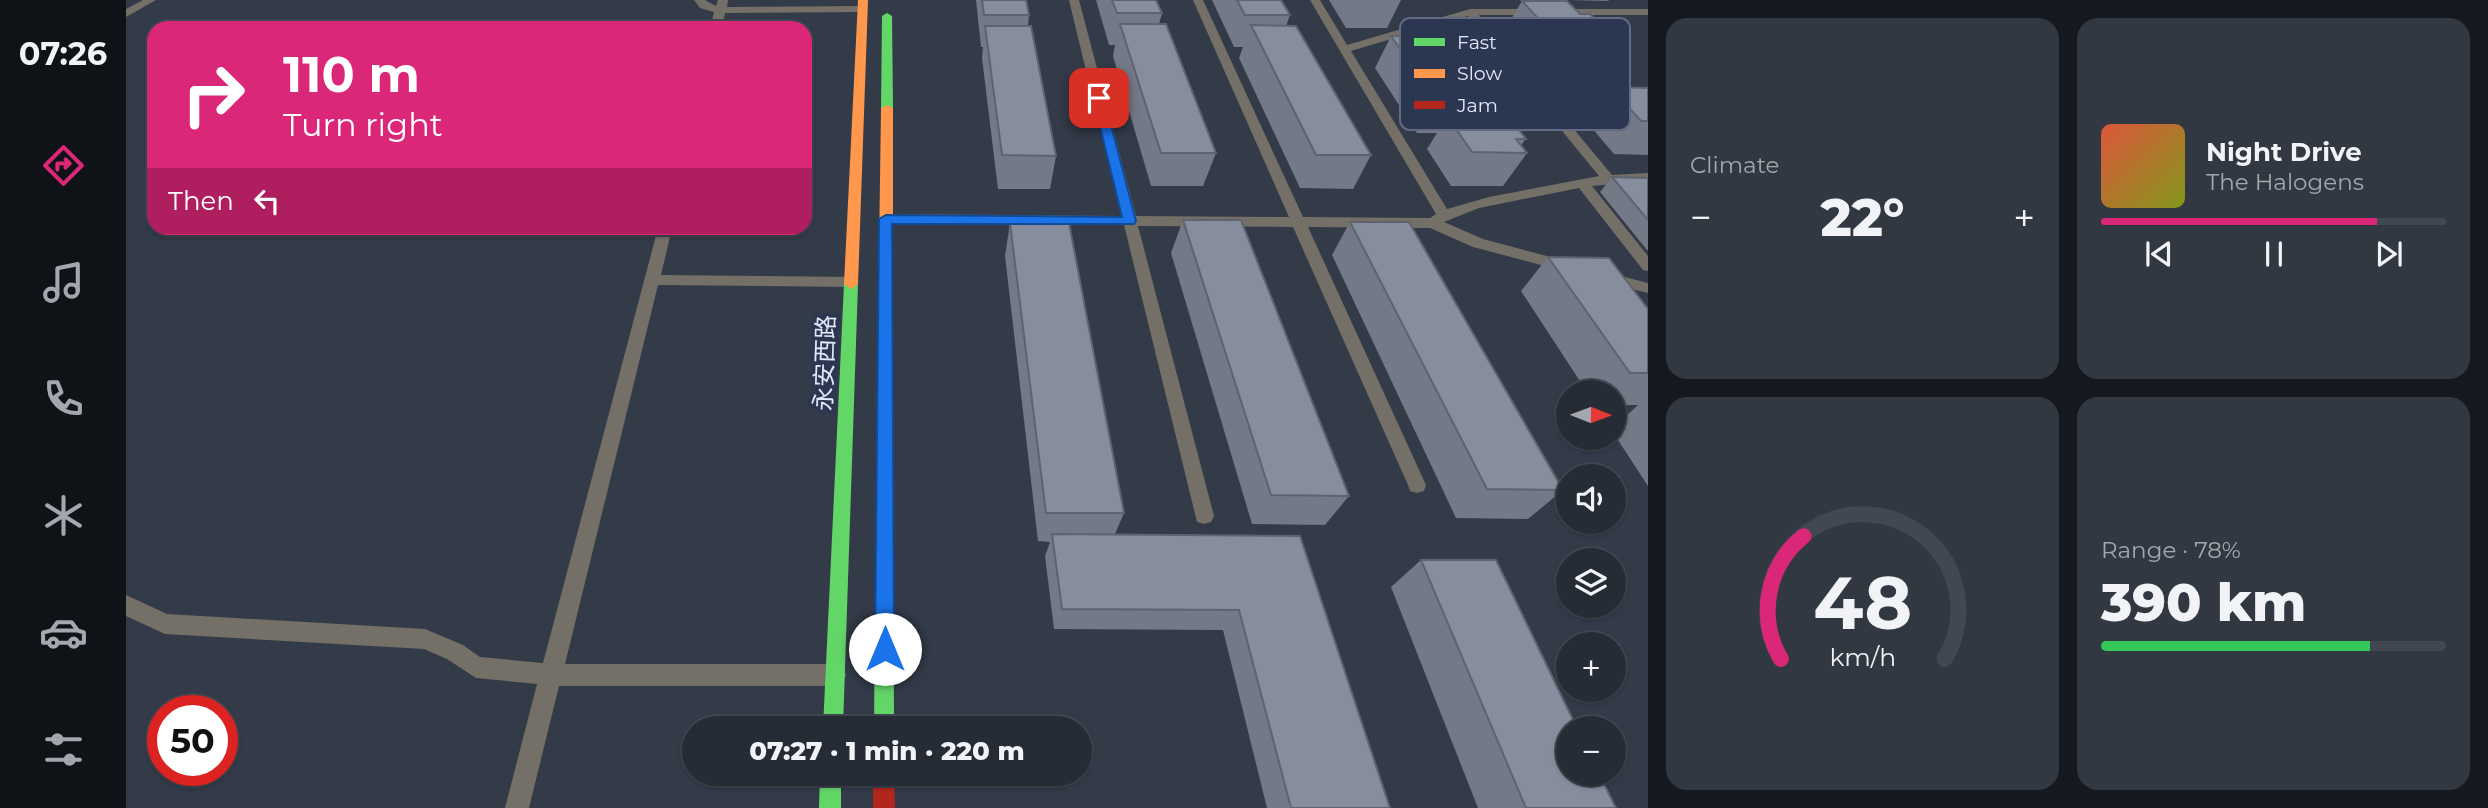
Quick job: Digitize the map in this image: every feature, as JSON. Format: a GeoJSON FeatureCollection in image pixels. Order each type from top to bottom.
{"type":"FeatureCollection","features":[{"type":"Feature","properties":{"kind":"main road"},"geometry":{"type":"LineString","coordinates":[[884,716],[887,0]]}},
{"type":"Feature","properties":{"kind":"main road","name":"永安西路"},"geometry":{"type":"LineString","coordinates":[[833,716],[863,5]]}},
{"type":"Feature","properties":{"kind":"main road"},"geometry":{"type":"LineString","coordinates":[[830,808],[831,786]]}},
{"type":"Feature","properties":{"kind":"main road"},"geometry":{"type":"LineString","coordinates":[[884,786],[884,808]]}},
{"type":"Feature","properties":{"kind":"lane"},"geometry":{"type":"LineString","coordinates":[[126,14],[151,0]]}},
{"type":"Feature","properties":{"kind":"lane"},"geometry":{"type":"LineString","coordinates":[[699,0],[704,6],[863,5]]}},
{"type":"Feature","properties":{"kind":"lane"},"geometry":{"type":"LineString","coordinates":[[1074,0],[1204,516]]}},
{"type":"Feature","properties":{"kind":"lane"},"geometry":{"type":"LineString","coordinates":[[1198,0],[1418,485]]}},
{"type":"Feature","properties":{"kind":"lane"},"geometry":{"type":"LineString","coordinates":[[1315,0],[1345,49],[1438,219],[1478,243],[1648,288]]}},
{"type":"Feature","properties":{"kind":"lane"},"geometry":{"type":"LineString","coordinates":[[1470,12],[1475,18]]}},
{"type":"Feature","properties":{"kind":"lane"},"geometry":{"type":"LineString","coordinates":[[1450,18],[1470,12],[1648,12]]}},
{"type":"Feature","properties":{"kind":"lane"},"geometry":{"type":"LineString","coordinates":[[1345,49],[1400,33]]}},
{"type":"Feature","properties":{"kind":"lane"},"geometry":{"type":"LineString","coordinates":[[1568,130],[1607,177]]}},
{"type":"Feature","properties":{"kind":"lane"},"geometry":{"type":"LineString","coordinates":[[886,219],[1299,222],[1438,219],[1474,205],[1607,177],[1648,177]]}},
{"type":"Feature","properties":{"kind":"lane"},"geometry":{"type":"LineString","coordinates":[[1582,183],[1648,266]]}},
{"type":"Feature","properties":{"kind":"lane"},"geometry":{"type":"LineString","coordinates":[[517,808],[663,235]]}},
{"type":"Feature","properties":{"kind":"lane"},"geometry":{"type":"LineString","coordinates":[[651,279],[851,282]]}},
{"type":"Feature","properties":{"kind":"lane"},"geometry":{"type":"LineString","coordinates":[[126,605],[165,624],[425,639],[455,652],[476,667],[550,676],[835,676]]}},
{"type":"Feature","properties":{"kind":"building"},"geometry":{"type":"Polygon","coordinates":[[[982,0],[1026,0],[1029,15],[984,15],[982,0]]]}},
{"type":"Feature","properties":{"kind":"building"},"geometry":{"type":"Polygon","coordinates":[[[1112,0],[1156,0],[1162,13],[1117,13],[1112,0]]]}},
{"type":"Feature","properties":{"kind":"building"},"geometry":{"type":"Polygon","coordinates":[[[1237,0],[1281,0],[1290,15],[1245,15],[1237,0]]]}},
{"type":"Feature","properties":{"kind":"building"},"geometry":{"type":"Polygon","coordinates":[[[1522,1],[1567,1],[1580,14],[1590,14],[1594,18],[1538,18],[1522,1]]]}},
{"type":"Feature","properties":{"kind":"building"},"geometry":{"type":"Polygon","coordinates":[[[1120,24],[1166,24],[1216,153],[1161,153],[1120,24]]]}},
{"type":"Feature","properties":{"kind":"building"},"geometry":{"type":"Polygon","coordinates":[[[1251,25],[1296,26],[1371,155],[1316,155],[1251,25]]]}},
{"type":"Feature","properties":{"kind":"building"},"geometry":{"type":"Polygon","coordinates":[[[985,26],[1031,26],[1056,156],[1002,155],[985,26]]]}},
{"type":"Feature","properties":{"kind":"building"},"geometry":{"type":"Polygon","coordinates":[[[1391,36],[1400,36],[1400,49],[1391,36]]]}},
{"type":"Feature","properties":{"kind":"building"},"geometry":{"type":"Polygon","coordinates":[[[1630,88],[1648,88],[1648,121],[1641,121],[1630,109],[1630,88]]]}},
{"type":"Feature","properties":{"kind":"building"},"geometry":{"type":"Polygon","coordinates":[[[1457,130],[1519,130],[1526,139],[1516,139],[1527,153],[1472,152],[1457,130]]]}},
{"type":"Feature","properties":{"kind":"building"},"geometry":{"type":"Polygon","coordinates":[[[1612,177],[1648,178],[1648,220],[1612,177]]]}},
{"type":"Feature","properties":{"kind":"building"},"geometry":{"type":"Polygon","coordinates":[[[1183,220],[1241,220],[1349,496],[1271,495],[1183,220]]]}},
{"type":"Feature","properties":{"kind":"building"},"geometry":{"type":"Polygon","coordinates":[[[1350,222],[1409,222],[1556,478],[1556,490],[1487,489],[1350,222]]]}},
{"type":"Feature","properties":{"kind":"building"},"geometry":{"type":"Polygon","coordinates":[[[1010,223],[1069,223],[1124,513],[1046,513],[1010,223]]]}},
{"type":"Feature","properties":{"kind":"building"},"geometry":{"type":"Polygon","coordinates":[[[1548,257],[1609,258],[1648,309],[1648,373],[1630,373],[1548,257]]]}},
{"type":"Feature","properties":{"kind":"building"},"geometry":{"type":"Polygon","coordinates":[[[1052,534],[1300,536],[1390,808],[1291,808],[1239,610],[1062,609],[1052,534]]]}},
{"type":"Feature","properties":{"kind":"building"},"geometry":{"type":"Polygon","coordinates":[[[1421,560],[1496,560],[1556,684],[1556,702],[1564,702],[1571,716],[1556,716],[1556,786],[1605,786],[1616,808],[1526,808],[1421,560]]]}},
{"type":"Feature","properties":{"kind":"traffic: fast"},"geometry":{"type":"LineString","coordinates":[[887,16],[887,108]]}},
{"type":"Feature","properties":{"kind":"traffic: fast"},"geometry":{"type":"LineString","coordinates":[[833,716],[851,284]]}},
{"type":"Feature","properties":{"kind":"traffic: fast"},"geometry":{"type":"LineString","coordinates":[[884,716],[885,393]]}},
{"type":"Feature","properties":{"kind":"traffic: fast"},"geometry":{"type":"LineString","coordinates":[[830,808],[831,786]]}},
{"type":"Feature","properties":{"kind":"traffic: slow"},"geometry":{"type":"LineString","coordinates":[[851,284],[863,0]]}},
{"type":"Feature","properties":{"kind":"traffic: slow"},"geometry":{"type":"LineString","coordinates":[[885,393],[887,108]]}},
{"type":"Feature","properties":{"kind":"traffic: jam"},"geometry":{"type":"LineString","coordinates":[[884,786],[884,808]]}},
{"type":"Feature","properties":{"kind":"route"},"geometry":{"type":"LineString","coordinates":[[885,649],[886,219],[1129,221],[1099,98]]}}]}
